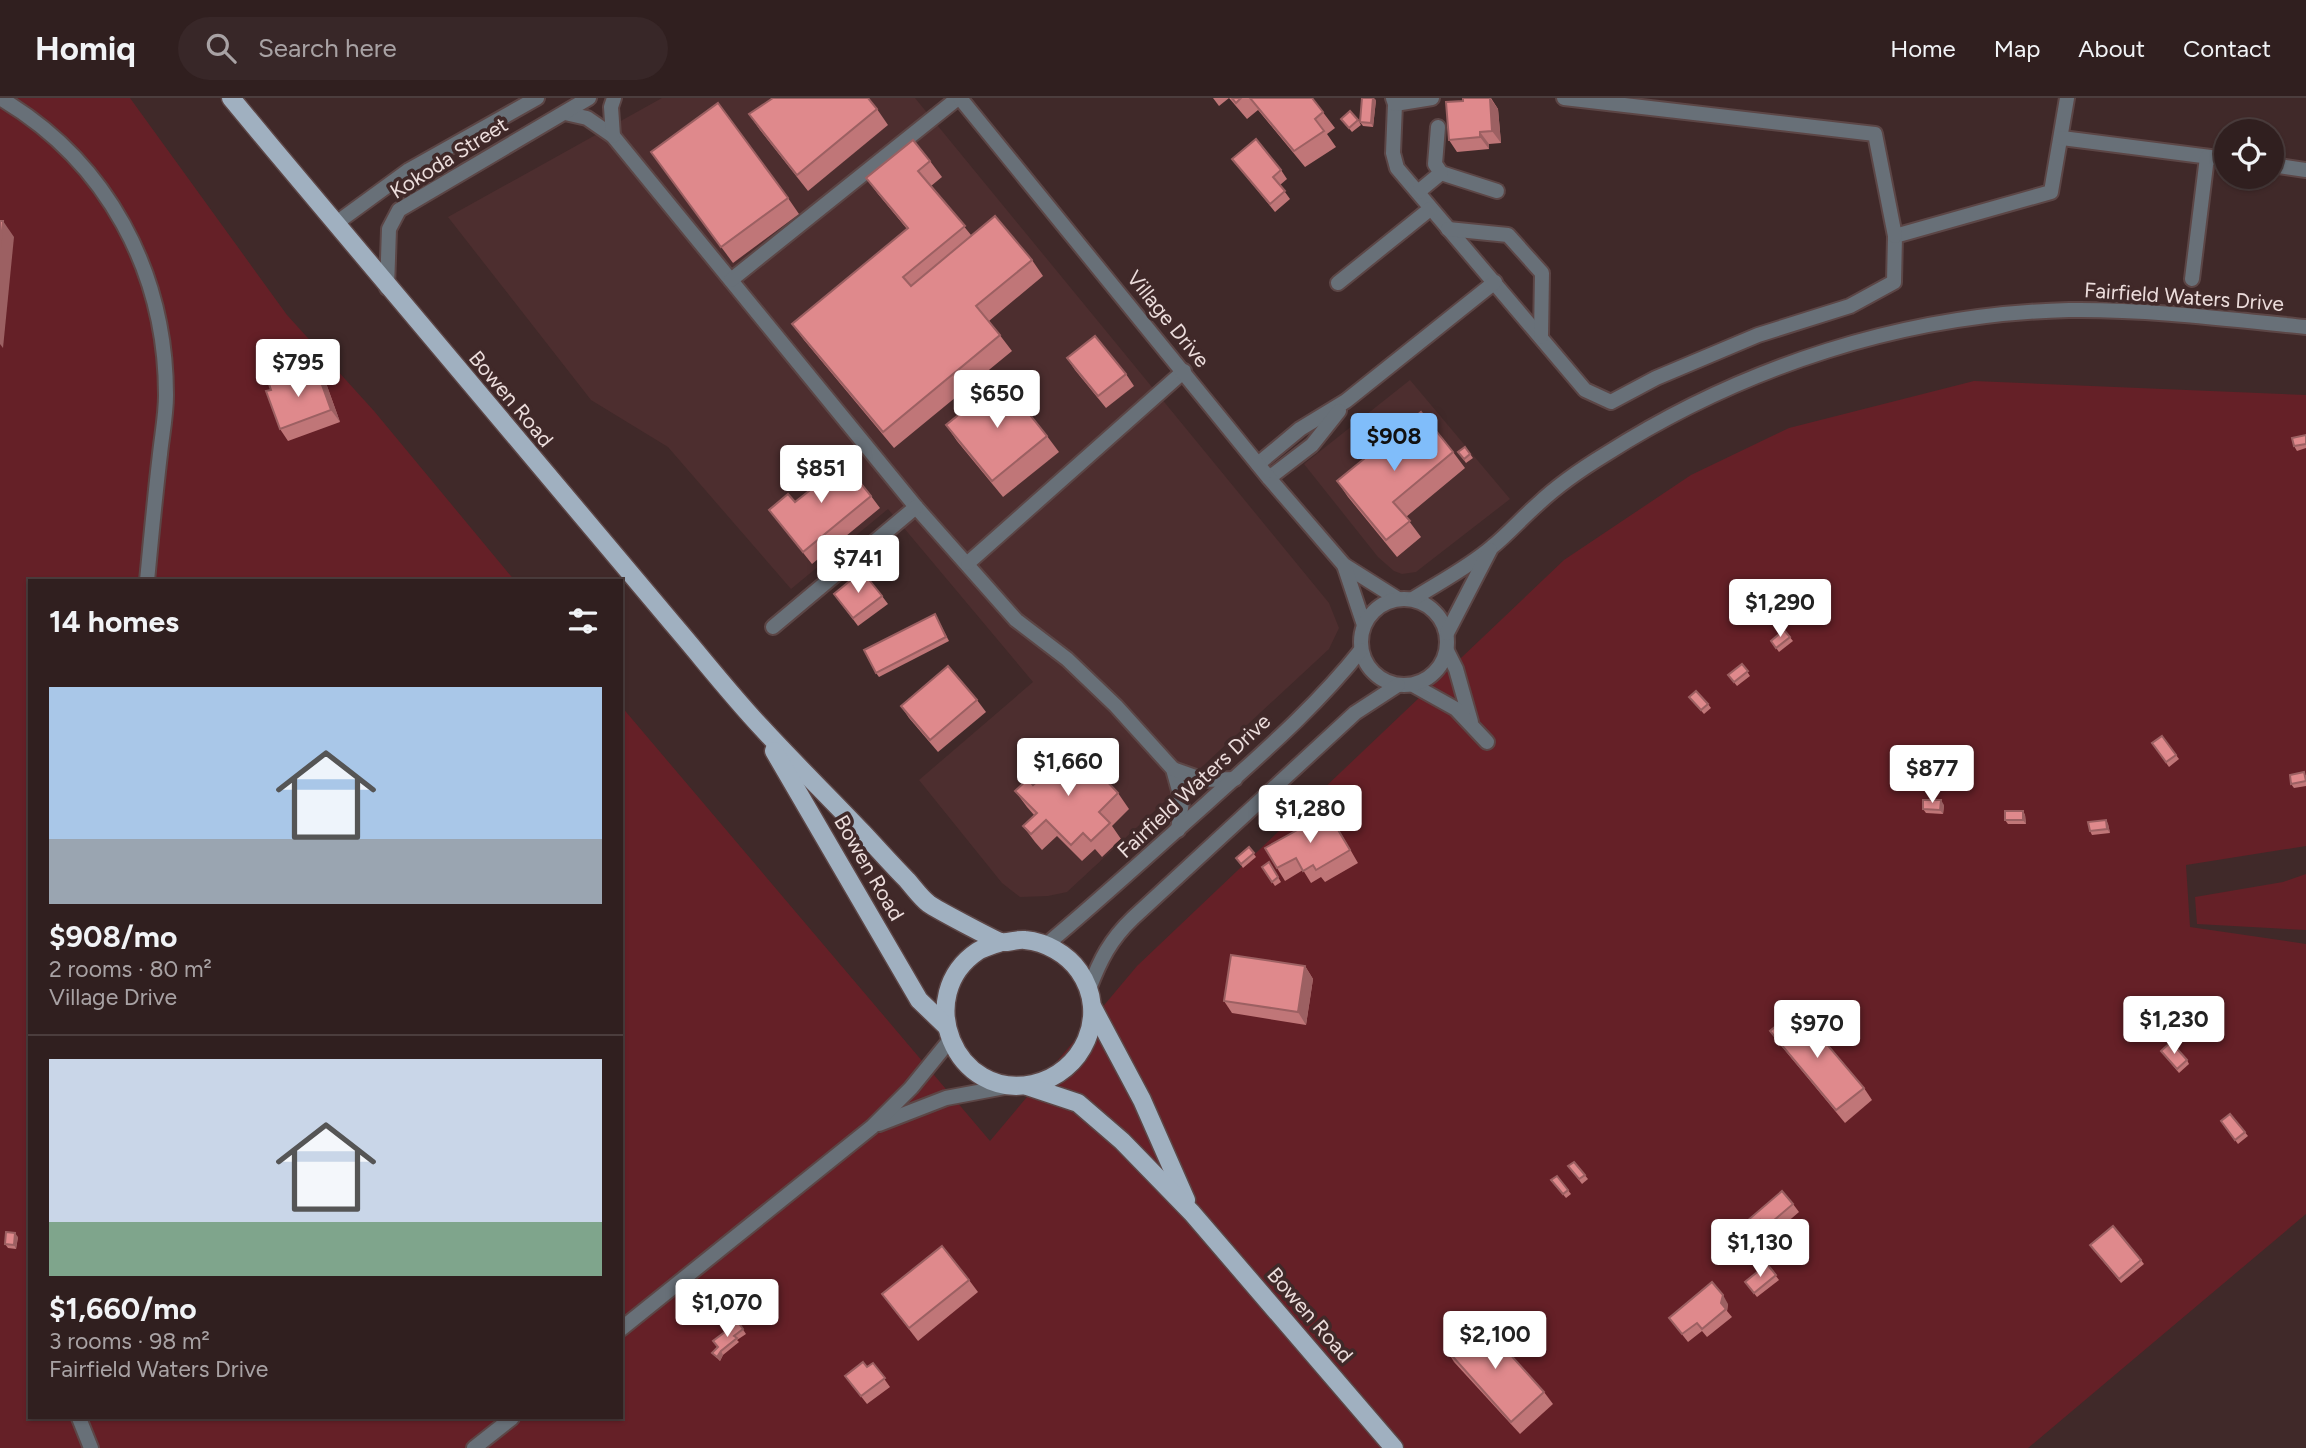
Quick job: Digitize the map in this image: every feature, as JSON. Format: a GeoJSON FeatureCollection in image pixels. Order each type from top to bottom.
{"type":"FeatureCollection","features":[{"type":"Feature","properties":{"kind":"main road","name":"Bowen Road"},"geometry":{"type":"LineString","coordinates":[[231,98],[387,288],[760,726],[929,904],[1001,942]]}},
{"type":"Feature","properties":{"kind":"main road","name":"Bowen Road"},"geometry":{"type":"LineString","coordinates":[[760,726],[919,1000],[948,1033],[960,1058],[975,1072],[992,1081],[1078,1103],[1122,1141],[1192,1213],[1394,1448]]}},
{"type":"Feature","properties":{"kind":"main road","name":"Bowen Road"},"geometry":{"type":"LineString","coordinates":[[948,1033],[946,1004],[951,983],[963,964],[980,950],[1001,942],[1023,940],[1046,945],[1064,955],[1079,971],[1142,1100],[1192,1213]]}},
{"type":"Feature","properties":{"kind":"main road"},"geometry":{"type":"LineString","coordinates":[[1019,1086],[1054,1076],[1076,1059],[1092,1024],[1090,997]]}},
{"type":"Feature","properties":{"kind":"street"},"geometry":{"type":"LineString","coordinates":[[0,98],[50,132],[87,170],[117,211],[152,290],[166,396],[147,579]]}},
{"type":"Feature","properties":{"kind":"street","name":"Kokoda Street"},"geometry":{"type":"LineString","coordinates":[[335,224],[409,170],[537,98]]}},
{"type":"Feature","properties":{"kind":"street","name":"Kokoda Street"},"geometry":{"type":"LineString","coordinates":[[387,288],[389,229],[399,210],[590,98]]}},
{"type":"Feature","properties":{"kind":"street"},"geometry":{"type":"LineString","coordinates":[[613,136],[611,107],[614,98]]}},
{"type":"Feature","properties":{"kind":"street"},"geometry":{"type":"LineString","coordinates":[[732,280],[959,98]]}},
{"type":"Feature","properties":{"kind":"street","name":"Village Drive"},"geometry":{"type":"LineString","coordinates":[[959,98],[1269,478],[1344,565],[1405,599]]}},
{"type":"Feature","properties":{"kind":"street"},"geometry":{"type":"LineString","coordinates":[[1432,98],[1394,101],[1397,168],[1585,390],[1611,402],[1656,378],[1758,335],[1850,306],[1894,282],[1895,236],[1875,134],[1564,98]]}},
{"type":"Feature","properties":{"kind":"street"},"geometry":{"type":"LineString","coordinates":[[1895,236],[2051,192],[2067,98]]}},
{"type":"Feature","properties":{"kind":"street"},"geometry":{"type":"LineString","coordinates":[[565,113],[587,118],[613,136],[916,507],[1016,620],[1067,659],[1173,769],[1204,780],[1235,779]]}},
{"type":"Feature","properties":{"kind":"street"},"geometry":{"type":"LineString","coordinates":[[1438,127],[1435,164],[1441,173],[1497,191]]}},
{"type":"Feature","properties":{"kind":"street"},"geometry":{"type":"LineString","coordinates":[[2062,138],[2214,158]]}},
{"type":"Feature","properties":{"kind":"street"},"geometry":{"type":"LineString","coordinates":[[2192,279],[2207,157]]}},
{"type":"Feature","properties":{"kind":"street"},"geometry":{"type":"LineString","coordinates":[[2284,167],[2306,170]]}},
{"type":"Feature","properties":{"kind":"street"},"geometry":{"type":"LineString","coordinates":[[1418,192],[1441,173]]}},
{"type":"Feature","properties":{"kind":"street"},"geometry":{"type":"LineString","coordinates":[[1338,283],[1430,209]]}},
{"type":"Feature","properties":{"kind":"street"},"geometry":{"type":"LineString","coordinates":[[1448,229],[1508,235],[1542,273],[1541,337]]}},
{"type":"Feature","properties":{"kind":"street"},"geometry":{"type":"LineString","coordinates":[[1258,464],[1300,429],[1346,401],[1495,282]]}},
{"type":"Feature","properties":{"kind":"street","name":"Fairfield Waters Drive"},"geometry":{"type":"LineString","coordinates":[[1405,599],[1491,549],[1541,501],[1605,454],[1675,413],[1755,376],[1836,347],[1912,327],[1997,314],[2070,310],[2161,313],[2306,327]]}},
{"type":"Feature","properties":{"kind":"street"},"geometry":{"type":"LineString","coordinates":[[968,563],[1184,371]]}},
{"type":"Feature","properties":{"kind":"street"},"geometry":{"type":"LineString","coordinates":[[1269,478],[1312,445],[1346,401]]}},
{"type":"Feature","properties":{"kind":"street"},"geometry":{"type":"LineString","coordinates":[[773,627],[916,507]]}},
{"type":"Feature","properties":{"kind":"street","name":"Fairfield Waters Drive"},"geometry":{"type":"LineString","coordinates":[[1447,633],[1491,549]]}},
{"type":"Feature","properties":{"kind":"street","name":"Village Drive"},"geometry":{"type":"LineString","coordinates":[[1344,565],[1364,625]]}},
{"type":"Feature","properties":{"kind":"street"},"geometry":{"type":"LineString","coordinates":[[1405,599],[1425,603],[1435,611],[1447,633],[1447,651],[1443,663],[1436,673],[1413,685],[1398,685],[1385,681],[1366,663],[1361,650],[1364,625],[1384,603],[1405,599]]}},
{"type":"Feature","properties":{"kind":"street","name":"Fairfield Waters Drive"},"geometry":{"type":"LineString","coordinates":[[1046,945],[1235,779],[1336,682],[1361,650]]}},
{"type":"Feature","properties":{"kind":"street"},"geometry":{"type":"LineString","coordinates":[[1447,651],[1456,669],[1471,723]]}},
{"type":"Feature","properties":{"kind":"street"},"geometry":{"type":"LineString","coordinates":[[1090,997],[1100,960],[1114,936],[1355,713],[1398,685]]}},
{"type":"Feature","properties":{"kind":"street"},"geometry":{"type":"LineString","coordinates":[[1413,685],[1456,709],[1487,742]]}},
{"type":"Feature","properties":{"kind":"street"},"geometry":{"type":"LineString","coordinates":[[1173,769],[1182,801],[1178,830]]}},
{"type":"Feature","properties":{"kind":"street"},"geometry":{"type":"LineString","coordinates":[[623,1327],[872,1127],[911,1088],[948,1033]]}},
{"type":"Feature","properties":{"kind":"street"},"geometry":{"type":"LineString","coordinates":[[872,1127],[946,1098],[1019,1086]]}},
{"type":"Feature","properties":{"kind":"street"},"geometry":{"type":"LineString","coordinates":[[79,1419],[91,1448]]}},
{"type":"Feature","properties":{"kind":"street"},"geometry":{"type":"LineString","coordinates":[[474,1448],[511,1419]]}},
{"type":"Feature","properties":{"kind":"shaded area"},"geometry":{"type":"Polygon","coordinates":[[[0,98],[130,98],[287,315],[374,411],[513,579],[28,579],[28,1419],[623,1419],[623,708],[990,1141],[1137,966],[1564,560],[1691,475],[1789,428],[1974,381],[2306,395],[2306,846],[2186,865],[2190,927],[2306,944],[2306,1214],[2028,1448],[0,1448],[0,98]]]}},
{"type":"Feature","properties":{"kind":"shaded area"},"geometry":{"type":"Polygon","coordinates":[[[662,98],[915,98],[1329,603],[1339,628],[1329,649],[1067,892],[1020,897],[1002,883],[919,780],[1033,682],[888,509],[791,589],[668,447],[591,400],[448,217],[662,98]]]}},
{"type":"Feature","properties":{"kind":"shaded area"},"geometry":{"type":"Polygon","coordinates":[[[1410,380],[1510,499],[1416,572],[1402,574],[1394,571],[1378,557],[1304,464],[1410,380]]]}},
{"type":"Feature","properties":{"kind":"shaded area"},"geometry":{"type":"Polygon","coordinates":[[[2306,874],[2306,930],[2197,924],[2195,897],[2283,882],[2306,874]]]}},
{"type":"Feature","properties":{"kind":"building"},"geometry":{"type":"Polygon","coordinates":[[[773,98],[868,98],[877,109],[797,175],[749,114],[773,98]]]}},
{"type":"Feature","properties":{"kind":"building"},"geometry":{"type":"Polygon","coordinates":[[[1250,98],[1312,98],[1323,112],[1315,119],[1324,131],[1294,151],[1250,98]]]}},
{"type":"Feature","properties":{"kind":"building"},"geometry":{"type":"Polygon","coordinates":[[[1362,98],[1373,98],[1371,123],[1360,122],[1362,98]]]}},
{"type":"Feature","properties":{"kind":"building"},"geometry":{"type":"Polygon","coordinates":[[[1463,98],[1490,98],[1492,131],[1480,132],[1480,137],[1449,140],[1446,102],[1463,101],[1463,98]]]}},
{"type":"Feature","properties":{"kind":"building"},"geometry":{"type":"Polygon","coordinates":[[[718,103],[788,198],[721,247],[651,152],[718,103]]]}},
{"type":"Feature","properties":{"kind":"building"},"geometry":{"type":"Polygon","coordinates":[[[1350,111],[1358,120],[1349,128],[1341,119],[1350,111]]]}},
{"type":"Feature","properties":{"kind":"building"},"geometry":{"type":"Polygon","coordinates":[[[1256,139],[1281,170],[1273,177],[1285,191],[1270,204],[1232,159],[1256,139]]]}},
{"type":"Feature","properties":{"kind":"building"},"geometry":{"type":"Polygon","coordinates":[[[913,140],[930,161],[918,171],[965,226],[903,277],[911,286],[995,216],[1032,260],[976,306],[1000,335],[883,432],[792,324],[908,228],[866,178],[913,140]]]}},
{"type":"Feature","properties":{"kind":"building"},"geometry":{"type":"Polygon","coordinates":[[[0,221],[3,221],[0,248],[0,221]]]}},
{"type":"Feature","properties":{"kind":"building"},"geometry":{"type":"Polygon","coordinates":[[[1095,336],[1126,374],[1098,396],[1067,358],[1095,336]]]}},
{"type":"Feature","properties":{"kind":"building"},"geometry":{"type":"Polygon","coordinates":[[[317,371],[331,410],[280,429],[266,391],[271,390],[269,384],[300,373],[302,377],[317,371]]]}},
{"type":"Feature","properties":{"kind":"building"},"geometry":{"type":"Polygon","coordinates":[[[1002,380],[1047,436],[992,481],[946,425],[1002,380]]]}},
{"type":"Feature","properties":{"kind":"building"},"geometry":{"type":"Polygon","coordinates":[[[1421,412],[1453,452],[1393,502],[1410,521],[1386,540],[1337,481],[1370,454],[1364,448],[1375,439],[1381,445],[1421,412]]]}},
{"type":"Feature","properties":{"kind":"building"},"geometry":{"type":"Polygon","coordinates":[[[2306,435],[2306,444],[2294,446],[2292,438],[2306,435]]]}},
{"type":"Feature","properties":{"kind":"building"},"geometry":{"type":"Polygon","coordinates":[[[1465,447],[1470,454],[1464,459],[1458,452],[1465,447]]]}},
{"type":"Feature","properties":{"kind":"building"},"geometry":{"type":"Polygon","coordinates":[[[838,455],[871,496],[803,552],[769,510],[788,494],[795,502],[824,479],[817,471],[838,455]]]}},
{"type":"Feature","properties":{"kind":"building"},"geometry":{"type":"Polygon","coordinates":[[[862,571],[882,596],[853,618],[834,594],[862,571]]]}},
{"type":"Feature","properties":{"kind":"building"},"geometry":{"type":"Polygon","coordinates":[[[935,614],[946,637],[876,673],[864,650],[935,614]]]}},
{"type":"Feature","properties":{"kind":"building"},"geometry":{"type":"Polygon","coordinates":[[[1784,630],[1790,637],[1776,648],[1771,641],[1784,630]]]}},
{"type":"Feature","properties":{"kind":"building"},"geometry":{"type":"Polygon","coordinates":[[[1742,664],[1748,671],[1734,682],[1728,675],[1742,664]]]}},
{"type":"Feature","properties":{"kind":"building"},"geometry":{"type":"Polygon","coordinates":[[[948,666],[977,700],[930,740],[901,706],[948,666]]]}},
{"type":"Feature","properties":{"kind":"building"},"geometry":{"type":"Polygon","coordinates":[[[1696,691],[1708,704],[1701,710],[1689,697],[1696,691]]]}},
{"type":"Feature","properties":{"kind":"building"},"geometry":{"type":"Polygon","coordinates":[[[2162,736],[2176,755],[2166,762],[2152,743],[2162,736]]]}},
{"type":"Feature","properties":{"kind":"building"},"geometry":{"type":"Polygon","coordinates":[[[1057,750],[1069,763],[1074,759],[1082,766],[1088,761],[1118,793],[1099,812],[1110,823],[1091,841],[1083,833],[1071,845],[1046,820],[1031,834],[1023,826],[1037,813],[1015,791],[1028,779],[1033,785],[1040,779],[1035,771],[1057,750]]]}},
{"type":"Feature","properties":{"kind":"building"},"geometry":{"type":"Polygon","coordinates":[[[2304,772],[2306,781],[2291,784],[2290,775],[2304,772]]]}},
{"type":"Feature","properties":{"kind":"building"},"geometry":{"type":"Polygon","coordinates":[[[1923,800],[1941,800],[1940,810],[1923,809],[1923,800]]]}},
{"type":"Feature","properties":{"kind":"building"},"geometry":{"type":"Polygon","coordinates":[[[2005,811],[2023,811],[2023,820],[2005,820],[2005,811]]]}},
{"type":"Feature","properties":{"kind":"building"},"geometry":{"type":"Polygon","coordinates":[[[1328,813],[1350,850],[1316,870],[1313,865],[1303,871],[1296,858],[1277,868],[1265,848],[1328,813]]]}},
{"type":"Feature","properties":{"kind":"building"},"geometry":{"type":"Polygon","coordinates":[[[2106,820],[2107,829],[2090,831],[2088,822],[2106,820]]]}},
{"type":"Feature","properties":{"kind":"building"},"geometry":{"type":"Polygon","coordinates":[[[1249,847],[1254,853],[1241,864],[1236,858],[1249,847]]]}},
{"type":"Feature","properties":{"kind":"building"},"geometry":{"type":"Polygon","coordinates":[[[1269,862],[1278,877],[1272,882],[1262,867],[1269,862]]]}},
{"type":"Feature","properties":{"kind":"building"},"geometry":{"type":"Polygon","coordinates":[[[1231,955],[1305,966],[1298,1012],[1224,1001],[1231,955]]]}},
{"type":"Feature","properties":{"kind":"building"},"geometry":{"type":"Polygon","coordinates":[[[1797,1009],[1864,1088],[1836,1110],[1770,1031],[1797,1009]]]}},
{"type":"Feature","properties":{"kind":"building"},"geometry":{"type":"Polygon","coordinates":[[[2171,1042],[2187,1060],[2177,1069],[2161,1051],[2171,1042]]]}},
{"type":"Feature","properties":{"kind":"building"},"geometry":{"type":"Polygon","coordinates":[[[2230,1114],[2245,1132],[2235,1140],[2221,1121],[2230,1114]]]}},
{"type":"Feature","properties":{"kind":"building"},"geometry":{"type":"Polygon","coordinates":[[[1574,1162],[1585,1175],[1579,1179],[1568,1166],[1574,1162]]]}},
{"type":"Feature","properties":{"kind":"building"},"geometry":{"type":"Polygon","coordinates":[[[1557,1176],[1568,1190],[1563,1194],[1551,1180],[1557,1176]]]}},
{"type":"Feature","properties":{"kind":"building"},"geometry":{"type":"Polygon","coordinates":[[[1782,1191],[1793,1204],[1766,1227],[1760,1220],[1752,1227],[1747,1221],[1782,1191]]]}},
{"type":"Feature","properties":{"kind":"building"},"geometry":{"type":"Polygon","coordinates":[[[2113,1226],[2141,1260],[2119,1279],[2090,1245],[2113,1226]]]}},
{"type":"Feature","properties":{"kind":"building"},"geometry":{"type":"Polygon","coordinates":[[[6,1232],[15,1233],[14,1245],[5,1244],[6,1232]]]}},
{"type":"Feature","properties":{"kind":"building"},"geometry":{"type":"Polygon","coordinates":[[[942,1246],[969,1280],[909,1328],[882,1294],[942,1246]]]}},
{"type":"Feature","properties":{"kind":"building"},"geometry":{"type":"Polygon","coordinates":[[[1767,1264],[1776,1275],[1754,1293],[1745,1282],[1767,1264]]]}},
{"type":"Feature","properties":{"kind":"building"},"geometry":{"type":"Polygon","coordinates":[[[1712,1282],[1723,1295],[1721,1303],[1726,1309],[1702,1329],[1697,1323],[1682,1334],[1669,1318],[1712,1282]]]}},
{"type":"Feature","properties":{"kind":"building"},"geometry":{"type":"Polygon","coordinates":[[[738,1322],[743,1329],[717,1357],[712,1353],[718,1347],[713,1341],[738,1322]]]}},
{"type":"Feature","properties":{"kind":"building"},"geometry":{"type":"Polygon","coordinates":[[[1481,1322],[1544,1392],[1511,1422],[1446,1349],[1481,1322]]]}},
{"type":"Feature","properties":{"kind":"building"},"geometry":{"type":"Polygon","coordinates":[[[863,1362],[867,1367],[873,1363],[885,1378],[861,1396],[845,1376],[863,1362]]]}}]}
